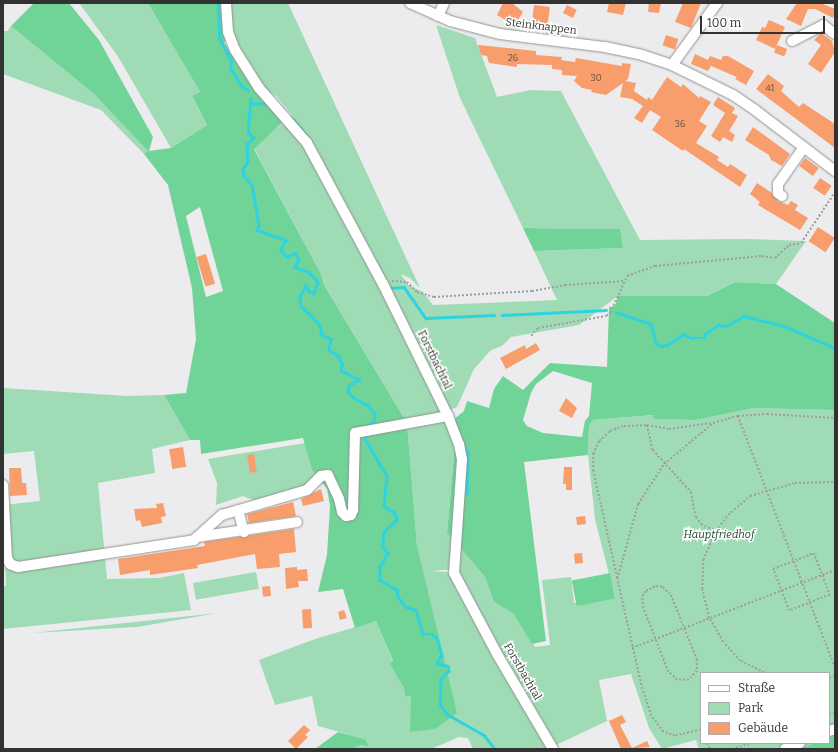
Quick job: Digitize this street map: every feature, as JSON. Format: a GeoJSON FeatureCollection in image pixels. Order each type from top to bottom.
{"type":"FeatureCollection","features":[{"type":"Feature","properties":{"kind":"street","name":"Forstbachtal"},"geometry":{"type":"LineString","coordinates":[[226,3],[228,32],[235,50],[259,88],[307,143],[383,284],[448,416],[459,444],[462,459],[454,573],[497,654],[553,749]]}},
{"type":"Feature","properties":{"kind":"street","name":"Steinknappen"},"geometry":{"type":"LineString","coordinates":[[410,3],[438,16],[500,34],[605,47],[642,55],[672,65],[733,96],[835,171]]}},
{"type":"Feature","properties":{"kind":"street"},"geometry":{"type":"LineString","coordinates":[[438,16],[444,3]]}},
{"type":"Feature","properties":{"kind":"street"},"geometry":{"type":"LineString","coordinates":[[672,65],[717,3]]}},
{"type":"Feature","properties":{"kind":"street"},"geometry":{"type":"LineString","coordinates":[[792,41],[822,25],[835,34]]}},
{"type":"Feature","properties":{"kind":"street"},"geometry":{"type":"LineString","coordinates":[[782,196],[778,193],[778,184],[804,147]]}},
{"type":"Feature","properties":{"kind":"street"},"geometry":{"type":"LineString","coordinates":[[3,486],[7,558],[10,564],[18,567],[194,540],[222,515],[307,490],[321,476],[328,475],[340,499],[342,512],[346,516],[351,515],[353,510],[355,433],[448,416]]}},
{"type":"Feature","properties":{"kind":"street"},"geometry":{"type":"LineString","coordinates":[[238,510],[244,532]]}},
{"type":"Feature","properties":{"kind":"street"},"geometry":{"type":"LineString","coordinates":[[197,537],[244,532],[297,522]]}},
{"type":"Feature","properties":{"kind":"street"},"geometry":{"type":"LineString","coordinates":[[785,749],[798,744]]}},
{"type":"Feature","properties":{"kind":"path"},"geometry":{"type":"LineString","coordinates":[[531,336],[538,328],[606,316],[610,313],[627,276],[656,266],[762,256],[775,258],[790,245],[801,243],[835,192]]}},
{"type":"Feature","properties":{"kind":"path"},"geometry":{"type":"LineString","coordinates":[[383,284],[396,280],[407,282],[417,292],[434,297],[532,291],[565,285],[624,281]]}},
{"type":"Feature","properties":{"kind":"path"},"geometry":{"type":"LineString","coordinates":[[700,730],[680,736],[663,732],[651,716],[632,648],[593,471],[593,454],[599,441],[610,431],[624,426],[647,425],[670,429],[712,423],[738,416],[767,414],[835,418]]}},
{"type":"Feature","properties":{"kind":"path"},"geometry":{"type":"LineString","coordinates":[[738,416],[835,668]]}},
{"type":"Feature","properties":{"kind":"path"},"geometry":{"type":"LineString","coordinates":[[617,579],[638,504],[664,464],[712,423]]}},
{"type":"Feature","properties":{"kind":"path"},"geometry":{"type":"LineString","coordinates":[[647,425],[653,450],[664,464],[684,481],[691,492],[696,517],[701,524],[716,531]]}},
{"type":"Feature","properties":{"kind":"path"},"geometry":{"type":"LineString","coordinates":[[760,672],[740,661],[723,642],[710,618],[702,589],[703,560],[716,531],[728,515],[750,496],[766,490],[795,483],[835,482]]}},
{"type":"Feature","properties":{"kind":"path"},"geometry":{"type":"LineString","coordinates":[[814,553],[823,574],[830,595],[789,611],[773,569],[814,553]]}},
{"type":"Feature","properties":{"kind":"path"},"geometry":{"type":"LineString","coordinates":[[632,648],[835,570]]}},
{"type":"Feature","properties":{"kind":"path"},"geometry":{"type":"LineString","coordinates":[[656,586],[668,590],[698,665],[697,671],[689,680],[683,681],[672,677],[654,640],[641,602],[646,591],[651,587],[656,586]]}},
{"type":"Feature","properties":{"kind":"path"},"geometry":{"type":"LineString","coordinates":[[732,749],[747,744]]}},
{"type":"Feature","properties":{"kind":"green space"},"geometry":{"type":"Polygon","coordinates":[[[34,3],[69,3],[99,40],[153,137],[149,151],[171,148],[207,125],[192,96],[200,92],[148,3],[231,3],[232,36],[224,42],[256,92],[284,121],[254,149],[321,274],[324,285],[407,423],[417,546],[457,713],[435,729],[410,732],[411,696],[405,697],[404,688],[390,664],[393,661],[376,621],[355,628],[343,589],[318,592],[327,555],[330,506],[327,489],[312,470],[303,438],[201,454],[200,440],[190,440],[164,395],[186,393],[196,339],[192,288],[168,185],[144,154],[148,151],[95,95],[11,26],[34,3]],[[200,207],[186,216],[206,297],[223,291],[200,207]]]}},
{"type":"Feature","properties":{"kind":"green space"},"geometry":{"type":"Polygon","coordinates":[[[79,3],[148,3],[200,92],[192,97],[207,125],[171,148],[117,55],[79,3]]]}},
{"type":"Feature","properties":{"kind":"green space","name":"Hauptfriedhof"},"geometry":{"type":"Polygon","coordinates":[[[231,3],[288,3],[420,288],[410,278],[401,274],[408,285],[423,292],[433,305],[557,300],[534,251],[623,248],[619,229],[523,228],[460,98],[436,25],[475,38],[497,97],[531,90],[561,91],[640,240],[748,239],[806,241],[776,284],[735,282],[707,296],[618,296],[579,325],[511,337],[502,346],[491,350],[474,369],[457,407],[450,410],[440,407],[436,418],[447,423],[455,443],[447,533],[485,577],[494,602],[513,612],[535,647],[550,645],[542,580],[571,577],[574,603],[615,598],[595,519],[588,455],[589,425],[593,420],[654,415],[654,419],[696,420],[754,408],[835,410],[835,749],[699,749],[696,740],[662,749],[649,728],[631,674],[599,680],[607,721],[556,745],[499,651],[456,569],[431,571],[449,572],[549,749],[473,749],[468,738],[459,737],[431,749],[353,749],[360,745],[368,747],[365,739],[318,726],[312,696],[275,705],[259,660],[315,639],[376,621],[393,662],[391,664],[404,688],[405,697],[411,696],[422,572],[417,546],[407,423],[324,285],[321,274],[254,148],[292,115],[276,96],[260,86],[232,36],[231,3]]]}},
{"type":"Feature","properties":{"kind":"green space"},"geometry":{"type":"Polygon","coordinates":[[[11,26],[95,95],[149,151],[144,154],[101,110],[3,74],[3,31],[8,31],[11,26]]]}},
{"type":"Feature","properties":{"kind":"green space"},"geometry":{"type":"Polygon","coordinates":[[[523,228],[620,229],[623,248],[534,251],[523,228]]]}},
{"type":"Feature","properties":{"kind":"green space"},"geometry":{"type":"Polygon","coordinates":[[[735,282],[776,284],[835,323],[835,410],[754,408],[696,420],[654,419],[653,415],[593,420],[589,425],[588,455],[524,462],[546,641],[532,644],[513,613],[494,602],[485,577],[447,533],[455,443],[453,420],[464,411],[467,401],[489,408],[494,389],[503,376],[523,390],[550,363],[607,367],[609,307],[615,306],[618,296],[707,296],[735,282]],[[553,371],[536,384],[531,393],[523,420],[527,426],[543,433],[582,437],[585,421],[589,416],[592,383],[553,371]]]}},
{"type":"Feature","properties":{"kind":"green space"},"geometry":{"type":"Polygon","coordinates":[[[3,388],[127,396],[164,395],[190,440],[152,449],[155,473],[98,483],[107,579],[159,578],[184,573],[191,610],[3,629],[3,586],[6,586],[3,505],[40,501],[34,451],[3,454],[3,388]]]}},
{"type":"Feature","properties":{"kind":"green space"},"geometry":{"type":"Polygon","coordinates":[[[305,443],[312,470],[317,477],[296,491],[256,501],[243,496],[216,505],[217,483],[208,459],[305,443]]]}},
{"type":"Feature","properties":{"kind":"green space"},"geometry":{"type":"Polygon","coordinates":[[[256,572],[259,589],[196,600],[193,583],[256,572]]]}},
{"type":"Feature","properties":{"kind":"green space"},"geometry":{"type":"Polygon","coordinates":[[[610,573],[615,599],[577,606],[572,580],[610,573]]]}},
{"type":"Feature","properties":{"kind":"green space"},"geometry":{"type":"Polygon","coordinates":[[[218,613],[137,627],[32,633],[218,613]]]}},
{"type":"Feature","properties":{"kind":"green space"},"geometry":{"type":"Polygon","coordinates":[[[338,732],[365,739],[369,747],[360,745],[353,749],[315,749],[338,732]]]}},
{"type":"Feature","properties":{"kind":"green space"},"geometry":{"type":"Polygon","coordinates":[[[835,735],[835,749],[800,749],[813,744],[830,744],[830,738],[835,735]]]}},
{"type":"Feature","properties":{"kind":"building"},"geometry":{"type":"Polygon","coordinates":[[[503,3],[512,3],[523,12],[518,20],[512,17],[509,22],[497,15],[503,3]]]}},
{"type":"Feature","properties":{"kind":"building"},"geometry":{"type":"Polygon","coordinates":[[[609,3],[626,3],[623,15],[607,12],[609,3]]]}},
{"type":"Feature","properties":{"kind":"building"},"geometry":{"type":"Polygon","coordinates":[[[649,3],[661,3],[659,13],[648,12],[649,3]]]}},
{"type":"Feature","properties":{"kind":"building"},"geometry":{"type":"Polygon","coordinates":[[[683,3],[701,3],[691,28],[675,22],[683,3]]]}},
{"type":"Feature","properties":{"kind":"building"},"geometry":{"type":"Polygon","coordinates":[[[797,3],[820,3],[835,9],[835,13],[833,18],[815,9],[808,9],[801,26],[786,19],[797,3]]]}},
{"type":"Feature","properties":{"kind":"building"},"geometry":{"type":"Polygon","coordinates":[[[534,5],[550,7],[547,28],[531,26],[534,5]]]}},
{"type":"Feature","properties":{"kind":"building"},"geometry":{"type":"Polygon","coordinates":[[[567,5],[577,10],[573,18],[563,13],[567,5]]]}},
{"type":"Feature","properties":{"kind":"building"},"geometry":{"type":"Polygon","coordinates":[[[769,20],[785,27],[775,49],[756,40],[762,27],[765,28],[769,20]]]}},
{"type":"Feature","properties":{"kind":"building"},"geometry":{"type":"Polygon","coordinates":[[[821,33],[832,41],[835,52],[821,73],[808,64],[821,45],[814,40],[821,33]]]}},
{"type":"Feature","properties":{"kind":"building"},"geometry":{"type":"Polygon","coordinates":[[[666,35],[678,39],[675,49],[663,45],[666,35]]]}},
{"type":"Feature","properties":{"kind":"building"},"geometry":{"type":"Polygon","coordinates":[[[478,45],[536,51],[536,55],[562,57],[561,60],[575,62],[576,58],[622,66],[622,63],[631,64],[628,79],[625,81],[636,83],[634,91],[647,100],[648,97],[652,100],[667,77],[681,87],[683,84],[699,98],[700,96],[711,102],[699,121],[707,126],[696,143],[719,157],[717,160],[728,167],[730,164],[747,175],[740,187],[684,149],[683,151],[652,130],[661,117],[650,110],[642,123],[634,118],[643,106],[632,99],[620,97],[623,83],[606,95],[591,92],[592,90],[582,88],[574,81],[577,76],[562,75],[562,70],[552,69],[552,65],[517,64],[517,67],[489,63],[487,56],[481,55],[478,45]]]}},
{"type":"Feature","properties":{"kind":"building"},"geometry":{"type":"Polygon","coordinates":[[[777,45],[787,49],[784,57],[774,52],[777,45]]]}},
{"type":"Feature","properties":{"kind":"building"},"geometry":{"type":"Polygon","coordinates":[[[695,54],[708,60],[710,56],[721,60],[723,56],[728,56],[754,71],[746,85],[735,79],[737,77],[711,66],[708,71],[691,64],[695,54]]]}},
{"type":"Feature","properties":{"kind":"building"},"geometry":{"type":"Polygon","coordinates":[[[768,74],[784,86],[781,91],[799,107],[803,103],[835,124],[835,148],[756,89],[768,74]]]}},
{"type":"Feature","properties":{"kind":"building"},"geometry":{"type":"Polygon","coordinates":[[[718,97],[735,108],[732,113],[738,116],[729,131],[735,135],[732,142],[723,137],[720,142],[711,136],[725,113],[713,105],[718,97]]]}},
{"type":"Feature","properties":{"kind":"building"},"geometry":{"type":"Polygon","coordinates":[[[753,127],[790,154],[782,166],[771,160],[769,155],[745,140],[753,127]]]}},
{"type":"Feature","properties":{"kind":"building"},"geometry":{"type":"Polygon","coordinates":[[[805,158],[819,168],[813,176],[799,166],[805,158]]]}},
{"type":"Feature","properties":{"kind":"building"},"geometry":{"type":"Polygon","coordinates":[[[820,178],[832,186],[825,196],[813,188],[820,178]]]}},
{"type":"Feature","properties":{"kind":"building"},"geometry":{"type":"Polygon","coordinates":[[[757,183],[772,193],[778,201],[788,205],[791,201],[798,205],[795,210],[808,218],[800,230],[758,205],[760,202],[750,194],[757,183]]]}},
{"type":"Feature","properties":{"kind":"building"},"geometry":{"type":"Polygon","coordinates":[[[818,227],[835,238],[826,252],[809,241],[818,227]]]}},
{"type":"Feature","properties":{"kind":"building"},"geometry":{"type":"Polygon","coordinates":[[[206,254],[215,284],[206,287],[196,257],[206,254]]]}},
{"type":"Feature","properties":{"kind":"building"},"geometry":{"type":"Polygon","coordinates":[[[536,343],[540,350],[506,369],[500,358],[525,345],[526,349],[536,343]]]}},
{"type":"Feature","properties":{"kind":"building"},"geometry":{"type":"Polygon","coordinates":[[[566,398],[577,408],[572,418],[559,411],[566,398]]]}},
{"type":"Feature","properties":{"kind":"building"},"geometry":{"type":"Polygon","coordinates":[[[183,447],[186,467],[172,469],[169,449],[183,447]]]}},
{"type":"Feature","properties":{"kind":"building"},"geometry":{"type":"Polygon","coordinates":[[[254,454],[257,472],[250,473],[247,455],[254,454]]]}},
{"type":"Feature","properties":{"kind":"building"},"geometry":{"type":"Polygon","coordinates":[[[564,467],[572,467],[572,490],[566,490],[566,484],[563,484],[564,467]]]}},
{"type":"Feature","properties":{"kind":"building"},"geometry":{"type":"Polygon","coordinates":[[[9,468],[21,468],[22,483],[26,483],[27,495],[10,496],[9,468]]]}},
{"type":"Feature","properties":{"kind":"building"},"geometry":{"type":"Polygon","coordinates":[[[321,489],[324,501],[303,506],[301,499],[321,489]]]}},
{"type":"Feature","properties":{"kind":"building"},"geometry":{"type":"Polygon","coordinates":[[[293,502],[296,516],[249,523],[247,514],[293,502]]]}},
{"type":"Feature","properties":{"kind":"building"},"geometry":{"type":"Polygon","coordinates":[[[163,503],[166,516],[161,517],[162,523],[142,527],[140,520],[136,521],[134,509],[157,508],[156,504],[163,503]]]}},
{"type":"Feature","properties":{"kind":"building"},"geometry":{"type":"Polygon","coordinates":[[[585,516],[586,524],[577,525],[576,517],[585,516]]]}},
{"type":"Feature","properties":{"kind":"building"},"geometry":{"type":"Polygon","coordinates":[[[294,529],[296,552],[279,554],[280,567],[257,569],[255,554],[197,565],[198,568],[150,575],[150,570],[120,575],[118,559],[205,546],[204,542],[294,529]]]}},
{"type":"Feature","properties":{"kind":"building"},"geometry":{"type":"Polygon","coordinates":[[[582,553],[583,563],[575,564],[574,554],[582,553]]]}},
{"type":"Feature","properties":{"kind":"building"},"geometry":{"type":"Polygon","coordinates":[[[297,567],[297,570],[307,569],[308,581],[298,581],[299,587],[286,589],[285,568],[297,567]]]}},
{"type":"Feature","properties":{"kind":"building"},"geometry":{"type":"Polygon","coordinates":[[[270,586],[271,596],[263,597],[262,587],[270,586]]]}},
{"type":"Feature","properties":{"kind":"building"},"geometry":{"type":"Polygon","coordinates":[[[302,609],[311,609],[312,628],[303,628],[302,609]]]}},
{"type":"Feature","properties":{"kind":"building"},"geometry":{"type":"Polygon","coordinates":[[[344,610],[347,618],[340,620],[338,612],[344,610]]]}},
{"type":"Feature","properties":{"kind":"building"},"geometry":{"type":"Polygon","coordinates":[[[622,715],[626,722],[620,725],[632,748],[647,741],[650,747],[621,749],[609,721],[622,715]]]}},
{"type":"Feature","properties":{"kind":"building"},"geometry":{"type":"Polygon","coordinates":[[[304,725],[310,730],[305,735],[308,737],[296,749],[288,741],[304,725]]]}},
{"type":"Feature","properties":{"kind":"waterway"},"geometry":{"type":"LineString","coordinates":[[218,3],[220,39],[231,61],[231,69],[241,85],[248,90]]}},
{"type":"Feature","properties":{"kind":"waterway"},"geometry":{"type":"LineString","coordinates":[[251,99],[248,132],[254,138],[247,144],[248,162],[243,169],[244,176],[252,185],[259,226],[257,230],[286,240],[281,250],[287,257],[295,253],[299,260],[295,267],[309,272],[318,282],[314,293],[309,292],[306,286],[300,297],[301,306],[320,325],[322,335],[331,339],[329,350],[339,356],[342,364],[341,370],[359,380],[349,386],[348,392],[354,398],[369,406],[375,414],[374,422],[365,427]]}},
{"type":"Feature","properties":{"kind":"waterway"},"geometry":{"type":"LineString","coordinates":[[250,103],[268,104]]}},
{"type":"Feature","properties":{"kind":"waterway"},"geometry":{"type":"LineString","coordinates":[[294,120],[308,137]]}},
{"type":"Feature","properties":{"kind":"waterway"},"geometry":{"type":"LineString","coordinates":[[389,288],[404,287],[426,318],[494,315]]}},
{"type":"Feature","properties":{"kind":"waterway"},"geometry":{"type":"LineString","coordinates":[[502,315],[606,310]]}},
{"type":"Feature","properties":{"kind":"waterway"},"geometry":{"type":"LineString","coordinates":[[616,312],[651,324],[656,343],[661,346],[667,345],[684,334],[692,338],[704,338],[705,334],[718,325],[726,326],[744,316],[784,326],[835,348]]}},
{"type":"Feature","properties":{"kind":"waterway"},"geometry":{"type":"LineString","coordinates":[[365,434],[365,439],[387,476],[384,506],[395,513],[397,520],[384,532],[383,547],[388,553],[380,567],[380,580],[397,590],[398,597],[406,607],[416,610],[423,634],[432,634],[437,638],[442,655],[437,663],[448,666],[449,671],[441,679],[440,704],[447,714],[484,735],[495,749]]}},
{"type":"Feature","properties":{"kind":"waterway"},"geometry":{"type":"LineString","coordinates":[[464,445],[468,454],[467,494]]}}]}
